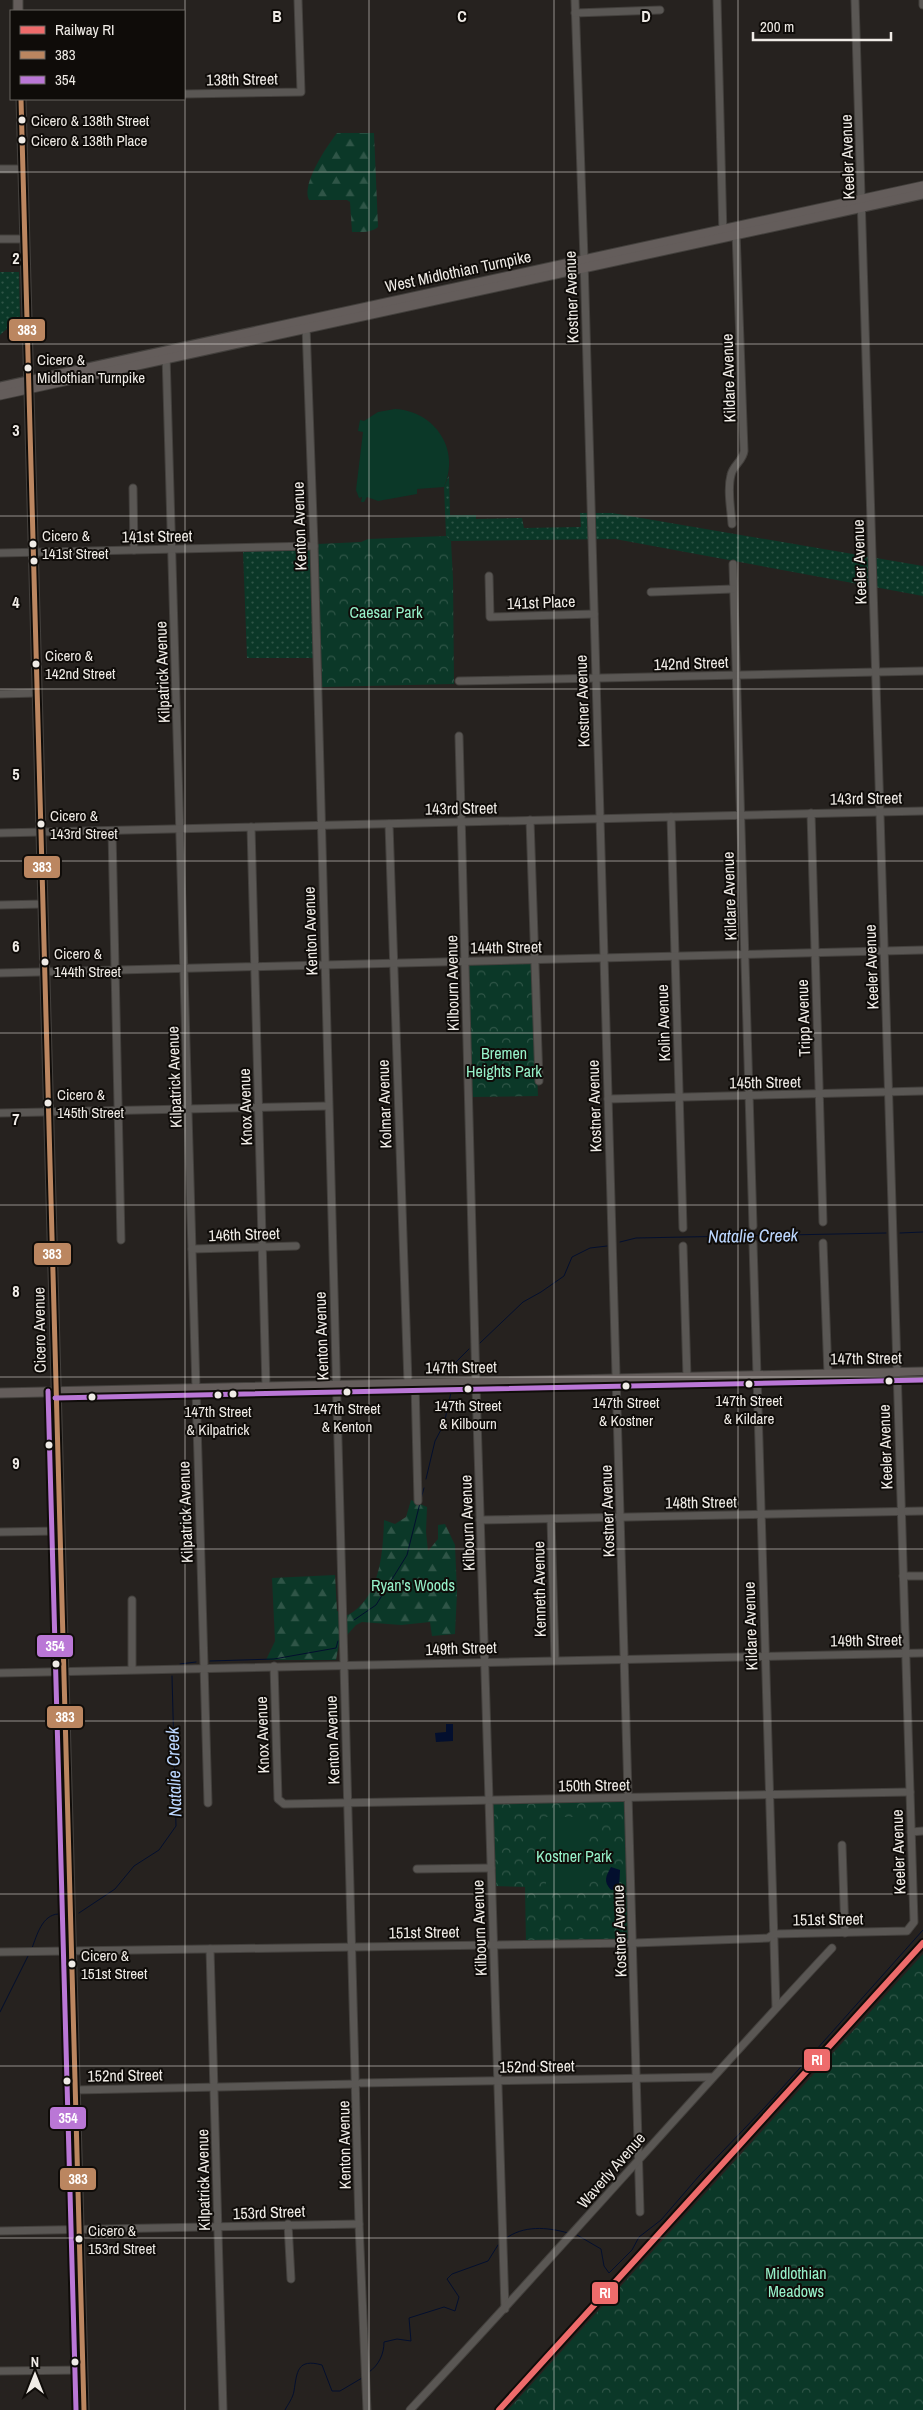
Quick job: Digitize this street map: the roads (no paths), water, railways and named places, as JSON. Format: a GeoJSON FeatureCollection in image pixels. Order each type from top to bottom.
{"type":"FeatureCollection","features":[{"type":"Feature","properties":{"kind":"main road","name":"Cicero Avenue"},"geometry":{"type":"LineString","coordinates":[[21,100],[84,2410]]}},
{"type":"Feature","properties":{"kind":"main road","name":"West Midlothian Turnpike"},"geometry":{"type":"LineString","coordinates":[[0,395],[29,385],[862,203],[923,186]]}},
{"type":"Feature","properties":{"kind":"main road","name":"West Midlothian Turnpike"},"geometry":{"type":"LineString","coordinates":[[862,203],[923,194]]}},
{"type":"Feature","properties":{"kind":"main road","name":"West Midlothian Turnpike"},"geometry":{"type":"LineString","coordinates":[[0,387],[29,385]]}},
{"type":"Feature","properties":{"kind":"main road","name":"147th Street"},"geometry":{"type":"LineString","coordinates":[[0,1393],[923,1372]]}},
{"type":"Feature","properties":{"kind":"street","name":"138th Street"},"geometry":{"type":"LineString","coordinates":[[185,94],[301,92],[298,0]]}},
{"type":"Feature","properties":{"kind":"street","name":"Kostner Avenue"},"geometry":{"type":"LineString","coordinates":[[575,0],[638,2078],[640,2212]]}},
{"type":"Feature","properties":{"kind":"street"},"geometry":{"type":"LineString","coordinates":[[717,0],[723,233]]}},
{"type":"Feature","properties":{"kind":"street","name":"Keeler Avenue"},"geometry":{"type":"LineString","coordinates":[[854,0],[862,203],[914,1922],[907,1931]]}},
{"type":"Feature","properties":{"kind":"street"},"geometry":{"type":"LineString","coordinates":[[923,0],[923,5]]}},
{"type":"Feature","properties":{"kind":"street"},"geometry":{"type":"LineString","coordinates":[[575,13],[660,10]]}},
{"type":"Feature","properties":{"kind":"street"},"geometry":{"type":"LineString","coordinates":[[0,169],[23,169]]}},
{"type":"Feature","properties":{"kind":"street","name":"Kildare Avenue"},"geometry":{"type":"LineString","coordinates":[[732,524],[731,475],[734,468],[743,458],[744,450],[736,230]]}},
{"type":"Feature","properties":{"kind":"street"},"geometry":{"type":"LineString","coordinates":[[0,239],[25,238]]}},
{"type":"Feature","properties":{"kind":"street","name":"Kenton Avenue"},"geometry":{"type":"LineString","coordinates":[[306,324],[314,546],[320,826],[352,1947],[358,2084],[359,2224],[367,2410]]}},
{"type":"Feature","properties":{"kind":"street","name":"Kilpatrick Avenue"},"geometry":{"type":"LineString","coordinates":[[166,355],[208,1803]]}},
{"type":"Feature","properties":{"kind":"street"},"geometry":{"type":"LineString","coordinates":[[133,488],[134,550]]}},
{"type":"Feature","properties":{"kind":"street","name":"141st Street"},"geometry":{"type":"LineString","coordinates":[[0,553],[314,546]]}},
{"type":"Feature","properties":{"kind":"street","name":"Kildare Avenue"},"geometry":{"type":"LineString","coordinates":[[733,564],[753,1226]]}},
{"type":"Feature","properties":{"kind":"street","name":"141st Place"},"geometry":{"type":"LineString","coordinates":[[489,576],[490,617],[594,614]]}},
{"type":"Feature","properties":{"kind":"street"},"geometry":{"type":"LineString","coordinates":[[651,592],[734,589]]}},
{"type":"Feature","properties":{"kind":"street","name":"142nd Street"},"geometry":{"type":"LineString","coordinates":[[459,682],[923,671]]}},
{"type":"Feature","properties":{"kind":"street"},"geometry":{"type":"LineString","coordinates":[[0,694],[37,693]]}},
{"type":"Feature","properties":{"kind":"street","name":"Kilbourn Avenue"},"geometry":{"type":"LineString","coordinates":[[459,736],[480,1520],[505,2309]]}},
{"type":"Feature","properties":{"kind":"street","name":"143rd Street"},"geometry":{"type":"LineString","coordinates":[[0,834],[923,811]]}},
{"type":"Feature","properties":{"kind":"street","name":"Tripp Avenue"},"geometry":{"type":"LineString","coordinates":[[811,813],[823,1222]]}},
{"type":"Feature","properties":{"kind":"street","name":"Kolin Avenue"},"geometry":{"type":"LineString","coordinates":[[671,817],[683,1228]]}},
{"type":"Feature","properties":{"kind":"street"},"geometry":{"type":"LineString","coordinates":[[530,820],[539,1081]]}},
{"type":"Feature","properties":{"kind":"street","name":"Kolmar Avenue"},"geometry":{"type":"LineString","coordinates":[[389,824],[393,964],[411,1383],[418,1501]]}},
{"type":"Feature","properties":{"kind":"street","name":"Knox Avenue"},"geometry":{"type":"LineString","coordinates":[[251,827],[266,1387]]}},
{"type":"Feature","properties":{"kind":"street"},"geometry":{"type":"LineString","coordinates":[[112,831],[121,1240]]}},
{"type":"Feature","properties":{"kind":"street"},"geometry":{"type":"LineString","coordinates":[[0,905],[43,904]]}},
{"type":"Feature","properties":{"kind":"street","name":"144th Street"},"geometry":{"type":"LineString","coordinates":[[0,973],[923,950]]}},
{"type":"Feature","properties":{"kind":"street","name":"145th Street"},"geometry":{"type":"LineString","coordinates":[[608,1099],[923,1091]]}},
{"type":"Feature","properties":{"kind":"street"},"geometry":{"type":"LineString","coordinates":[[0,1113],[328,1106]]}},
{"type":"Feature","properties":{"kind":"street","name":"Kildare Avenue"},"geometry":{"type":"LineString","coordinates":[[753,1243],[776,2008]]}},
{"type":"Feature","properties":{"kind":"street"},"geometry":{"type":"LineString","coordinates":[[823,1243],[828,1374]]}},
{"type":"Feature","properties":{"kind":"street","name":"146th Street"},"geometry":{"type":"LineString","coordinates":[[192,1249],[296,1246]]}},
{"type":"Feature","properties":{"kind":"street"},"geometry":{"type":"LineString","coordinates":[[683,1246],[687,1377]]}},
{"type":"Feature","properties":{"kind":"street","name":"148th Street"},"geometry":{"type":"LineString","coordinates":[[480,1520],[923,1510]]}},
{"type":"Feature","properties":{"kind":"street","name":"Kenneth Avenue"},"geometry":{"type":"LineString","coordinates":[[551,1519],[555,1659]]}},
{"type":"Feature","properties":{"kind":"street"},"geometry":{"type":"LineString","coordinates":[[0,1532],[59,1531]]}},
{"type":"Feature","properties":{"kind":"street"},"geometry":{"type":"LineString","coordinates":[[903,1576],[923,1576]]}},
{"type":"Feature","properties":{"kind":"street"},"geometry":{"type":"LineString","coordinates":[[132,1600],[132,1669]]}},
{"type":"Feature","properties":{"kind":"street","name":"149th Street"},"geometry":{"type":"LineString","coordinates":[[0,1673],[923,1652]]}},
{"type":"Feature","properties":{"kind":"street","name":"Knox Avenue"},"geometry":{"type":"LineString","coordinates":[[274,1666],[278,1799],[280,1803]]}},
{"type":"Feature","properties":{"kind":"street","name":"150th Street"},"geometry":{"type":"LineString","coordinates":[[280,1803],[489,1801],[910,1792]]}},
{"type":"Feature","properties":{"kind":"street"},"geometry":{"type":"LineString","coordinates":[[911,1832],[923,1832]]}},
{"type":"Feature","properties":{"kind":"street"},"geometry":{"type":"LineString","coordinates":[[842,1845],[845,1932]]}},
{"type":"Feature","properties":{"kind":"street"},"geometry":{"type":"LineString","coordinates":[[417,1869],[491,1868]]}},
{"type":"Feature","properties":{"kind":"street","name":"151st Street"},"geometry":{"type":"LineString","coordinates":[[0,1952],[634,1943],[768,1938],[774,1934],[907,1931]]}},
{"type":"Feature","properties":{"kind":"street","name":"Waverly Avenue"},"geometry":{"type":"LineString","coordinates":[[410,2410],[505,2309],[639,2158],[832,1948]]}},
{"type":"Feature","properties":{"kind":"street","name":"Kilpatrick Avenue"},"geometry":{"type":"LineString","coordinates":[[210,1949],[223,2410]]}},
{"type":"Feature","properties":{"kind":"street","name":"152nd Street"},"geometry":{"type":"LineString","coordinates":[[75,2090],[713,2077]]}},
{"type":"Feature","properties":{"kind":"street"},"geometry":{"type":"LineString","coordinates":[[288,2224],[291,2279]]}},
{"type":"Feature","properties":{"kind":"street","name":"153rd Street"},"geometry":{"type":"LineString","coordinates":[[0,2231],[359,2224]]}},
{"type":"Feature","properties":{"kind":"street"},"geometry":{"type":"LineString","coordinates":[[0,2371],[83,2370]]}},
{"type":"Feature","properties":{"kind":"water"},"geometry":{"type":"Polygon","coordinates":[[[446,1724],[453,1724],[453,1741],[436,1742],[435,1733],[446,1732],[446,1724]]]}},
{"type":"Feature","properties":{"kind":"water"},"geometry":{"type":"Polygon","coordinates":[[[611,1867],[620,1870],[619,1889],[611,1890],[607,1884],[607,1876],[611,1867]]]}},
{"type":"Feature","properties":{"kind":"waterway","name":"Natalie Creek"},"geometry":{"type":"LineString","coordinates":[[900,1233],[923,1232]]}},
{"type":"Feature","properties":{"kind":"waterway","name":"Natalie Creek"},"geometry":{"type":"LineString","coordinates":[[620,1242],[636,1238],[886,1233]]}},
{"type":"Feature","properties":{"kind":"waterway","name":"Natalie Creek"},"geometry":{"type":"LineString","coordinates":[[480,1343],[523,1302],[564,1276],[572,1257],[590,1248],[607,1246]]}},
{"type":"Feature","properties":{"kind":"waterway","name":"Natalie Creek"},"geometry":{"type":"LineString","coordinates":[[453,1375],[455,1363],[469,1349]]}},
{"type":"Feature","properties":{"kind":"waterway","name":"Natalie Creek"},"geometry":{"type":"LineString","coordinates":[[426,1479],[435,1441],[444,1424],[452,1388]]}},
{"type":"Feature","properties":{"kind":"waterway","name":"Natalie Creek"},"geometry":{"type":"LineString","coordinates":[[421,1499],[424,1488]]}},
{"type":"Feature","properties":{"kind":"waterway","name":"Natalie Creek"},"geometry":{"type":"LineString","coordinates":[[354,1620],[376,1605],[407,1555],[420,1503]]}},
{"type":"Feature","properties":{"kind":"waterway","name":"Natalie Creek"},"geometry":{"type":"LineString","coordinates":[[210,1661],[274,1659],[336,1648],[338,1641]]}},
{"type":"Feature","properties":{"kind":"waterway","name":"Natalie Creek"},"geometry":{"type":"LineString","coordinates":[[180,1664],[196,1662]]}},
{"type":"Feature","properties":{"kind":"waterway","name":"Natalie Creek"},"geometry":{"type":"LineString","coordinates":[[79,1913],[115,1889],[134,1866],[159,1850],[176,1826],[172,1676]]}},
{"type":"Feature","properties":{"kind":"waterway","name":"Natalie Creek"},"geometry":{"type":"LineString","coordinates":[[32,1948],[44,1922],[52,1915],[58,1914]]}},
{"type":"Feature","properties":{"kind":"waterway"},"geometry":{"type":"LineString","coordinates":[[577,2235],[601,2249],[604,2266],[609,2273],[632,2250],[639,2237],[661,2220],[699,2176],[766,2106],[923,1930]]}},
{"type":"Feature","properties":{"kind":"waterway","name":"Natalie Creek"},"geometry":{"type":"LineString","coordinates":[[0,2012],[29,1954]]}},
{"type":"Feature","properties":{"kind":"waterway"},"geometry":{"type":"LineString","coordinates":[[505,2239],[519,2231],[535,2228],[552,2229],[568,2233]]}},
{"type":"Feature","properties":{"kind":"waterway"},"geometry":{"type":"LineString","coordinates":[[369,2372],[380,2359],[384,2342],[397,2339],[411,2341],[409,2318],[444,2307],[455,2311],[459,2297],[447,2279],[452,2274],[488,2261],[498,2245]]}},
{"type":"Feature","properties":{"kind":"waterway"},"geometry":{"type":"LineString","coordinates":[[285,2410],[292,2399],[296,2378],[303,2365],[308,2363],[322,2365],[332,2391],[340,2391],[362,2378]]}},
{"type":"Feature","properties":{"kind":"rail line","name":"RI"},"geometry":{"type":"LineString","coordinates":[[499,2410],[923,1943]]}},
{"type":"Feature","properties":{"kind":"place","name":"Cicero & 138th Street"},"geometry":{"type":"Point","coordinates":[22,120]}},
{"type":"Feature","properties":{"kind":"place","name":"Cicero & 138th Place"},"geometry":{"type":"Point","coordinates":[22,140]}},
{"type":"Feature","properties":{"kind":"place","name":"Cicero & Midlothian Turnpike"},"geometry":{"type":"Point","coordinates":[28,368]}},
{"type":"Feature","properties":{"kind":"place","name":"Cicero & 141st Street"},"geometry":{"type":"Point","coordinates":[33,544]}},
{"type":"Feature","properties":{"kind":"place","name":"Cicero & 142nd Street"},"geometry":{"type":"Point","coordinates":[36,664]}},
{"type":"Feature","properties":{"kind":"place","name":"Cicero & 143rd Street"},"geometry":{"type":"Point","coordinates":[41,824]}},
{"type":"Feature","properties":{"kind":"place","name":"Cicero & 144th Street"},"geometry":{"type":"Point","coordinates":[45,962]}},
{"type":"Feature","properties":{"kind":"place","name":"Cicero & 145th Street"},"geometry":{"type":"Point","coordinates":[48,1103]}},
{"type":"Feature","properties":{"kind":"place","name":"147th Street & Kildare"},"geometry":{"type":"Point","coordinates":[749,1384]}},
{"type":"Feature","properties":{"kind":"place","name":"147th Street & Kostner"},"geometry":{"type":"Point","coordinates":[626,1386]}},
{"type":"Feature","properties":{"kind":"place","name":"147th Street & Kilbourn"},"geometry":{"type":"Point","coordinates":[468,1389]}},
{"type":"Feature","properties":{"kind":"place","name":"147th Street & Kenton"},"geometry":{"type":"Point","coordinates":[347,1392]}},
{"type":"Feature","properties":{"kind":"place","name":"147th Street & Kilpatrick"},"geometry":{"type":"Point","coordinates":[218,1395]}},
{"type":"Feature","properties":{"kind":"place","name":"Cicero & 151st Street"},"geometry":{"type":"Point","coordinates":[72,1964]}},
{"type":"Feature","properties":{"kind":"place","name":"Cicero & 153rd Street"},"geometry":{"type":"Point","coordinates":[79,2239]}},
{"type":"Feature","properties":{"kind":"park label","name":"Caesar Park"},"geometry":{"type":"Point","coordinates":[386,612]}},
{"type":"Feature","properties":{"kind":"park label","name":"Bremen Heights Park"},"geometry":{"type":"Point","coordinates":[504,1062]}},
{"type":"Feature","properties":{"kind":"park label","name":"Ryan's Woods"},"geometry":{"type":"Point","coordinates":[413,1585]}},
{"type":"Feature","properties":{"kind":"park label","name":"Kostner Park"},"geometry":{"type":"Point","coordinates":[574,1856]}},
{"type":"Feature","properties":{"kind":"park label","name":"Midlothian Meadows"},"geometry":{"type":"Point","coordinates":[796,2282]}}]}
